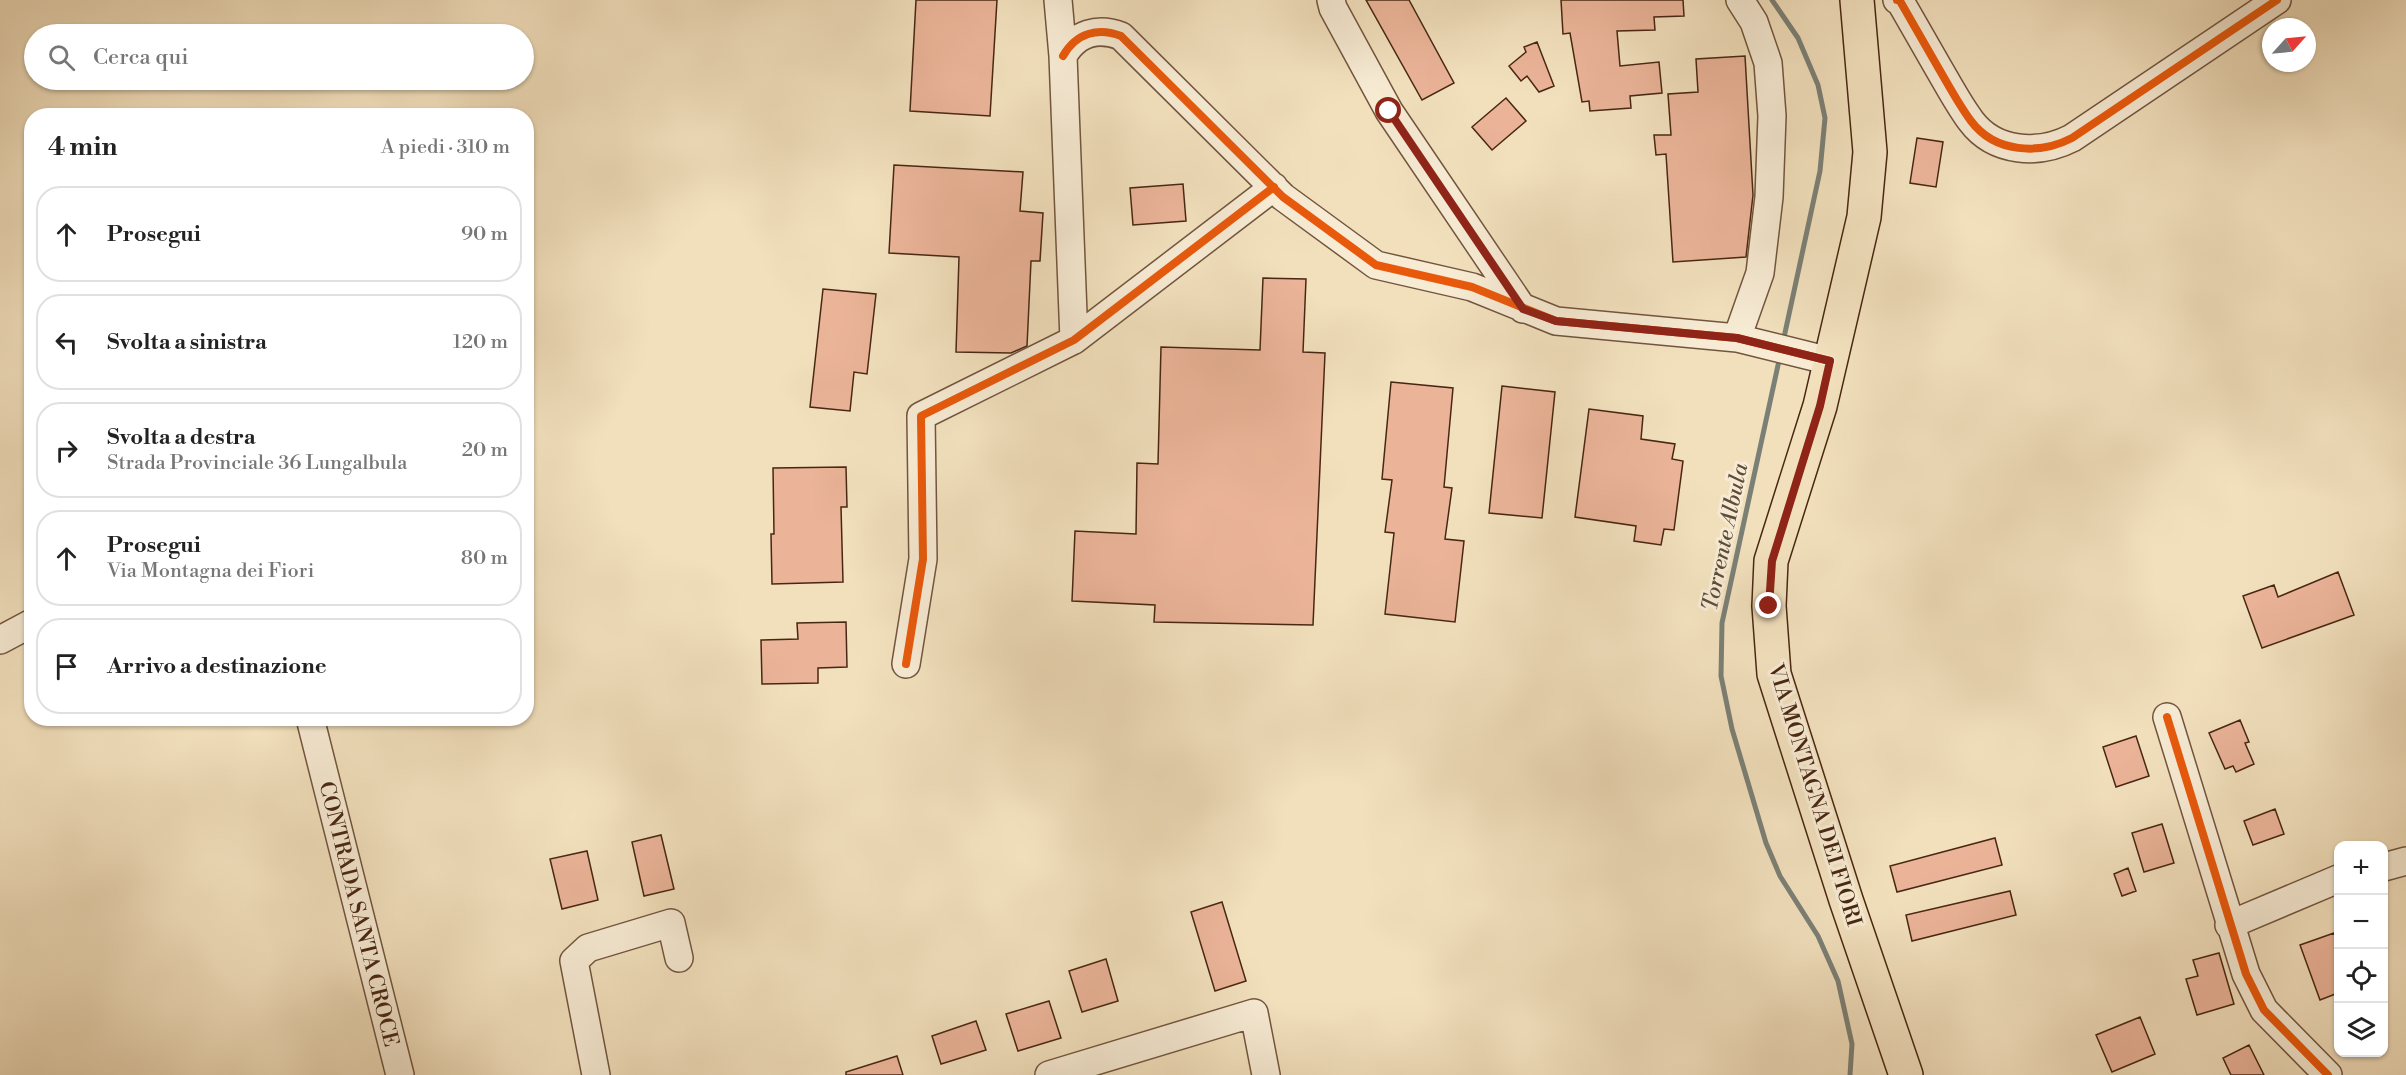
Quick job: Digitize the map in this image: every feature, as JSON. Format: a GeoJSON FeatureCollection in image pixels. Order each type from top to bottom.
{"type":"FeatureCollection","features":[{"type":"Feature","properties":{"kind":"main road","name":"VIA MONTAGNA DEI FIORI"},"geometry":{"type":"LineString","coordinates":[[1857,0],[1870,152],[1864,217],[1820,358],[1820,406],[1772,561],[1769,606],[1774,674],[1846,900],[1906,1075]]}},
{"type":"Feature","properties":{"kind":"street"},"geometry":{"type":"LineString","coordinates":[[1058,0],[1063,56],[1074,340]]}},
{"type":"Feature","properties":{"kind":"street"},"geometry":{"type":"LineString","coordinates":[[1331,0],[1389,111],[1523,309]]}},
{"type":"Feature","properties":{"kind":"street"},"geometry":{"type":"LineString","coordinates":[[1740,0],[1754,22],[1768,63],[1772,116],[1769,197],[1760,273],[1746,340]]}},
{"type":"Feature","properties":{"kind":"street"},"geometry":{"type":"LineString","coordinates":[[1897,0],[1900,1],[1971,121],[1996,141],[2026,149],[2050,147],[2072,138],[2277,0]]}},
{"type":"Feature","properties":{"kind":"street"},"geometry":{"type":"LineString","coordinates":[[1063,56],[1074,41],[1091,32],[1111,32],[1121,36],[1283,197],[1376,265],[1472,287],[1556,321],[1746,340],[1820,358]]}},
{"type":"Feature","properties":{"kind":"street"},"geometry":{"type":"LineString","coordinates":[[906,664],[922,559],[921,416],[1074,340],[1274,187]]}},
{"type":"Feature","properties":{"kind":"street"},"geometry":{"type":"LineString","coordinates":[[0,640],[24,627]]}},
{"type":"Feature","properties":{"kind":"street"},"geometry":{"type":"LineString","coordinates":[[2167,717],[2229,925],[2246,974],[2264,1010],[2328,1075]]}},
{"type":"Feature","properties":{"kind":"street","name":"CONTRADA SANTA CROCE"},"geometry":{"type":"LineString","coordinates":[[312,726],[400,1075]]}},
{"type":"Feature","properties":{"kind":"street"},"geometry":{"type":"LineString","coordinates":[[2388,866],[2406,861]]}},
{"type":"Feature","properties":{"kind":"street"},"geometry":{"type":"LineString","coordinates":[[2229,925],[2334,881]]}},
{"type":"Feature","properties":{"kind":"street"},"geometry":{"type":"LineString","coordinates":[[596,1075],[574,961],[588,948],[671,923],[679,958]]}},
{"type":"Feature","properties":{"kind":"street"},"geometry":{"type":"LineString","coordinates":[[1050,1075],[1254,1013],[1266,1075]]}},
{"type":"Feature","properties":{"kind":"building"},"geometry":{"type":"Polygon","coordinates":[[[916,0],[997,0],[990,116],[910,111],[916,0]]]}},
{"type":"Feature","properties":{"kind":"building"},"geometry":{"type":"Polygon","coordinates":[[[1366,0],[1409,0],[1454,83],[1422,100],[1366,0]]]}},
{"type":"Feature","properties":{"kind":"building"},"geometry":{"type":"Polygon","coordinates":[[[1561,0],[1683,0],[1684,16],[1654,17],[1655,30],[1617,31],[1620,66],[1659,62],[1662,93],[1630,96],[1631,108],[1590,111],[1589,101],[1582,102],[1570,33],[1563,34],[1561,0]]]}},
{"type":"Feature","properties":{"kind":"building"},"geometry":{"type":"Polygon","coordinates":[[[1537,42],[1554,86],[1539,92],[1527,76],[1521,81],[1509,66],[1526,52],[1524,47],[1537,42]]]}},
{"type":"Feature","properties":{"kind":"building"},"geometry":{"type":"Polygon","coordinates":[[[1745,56],[1753,195],[1746,257],[1673,262],[1666,154],[1656,155],[1654,135],[1671,135],[1668,94],[1698,92],[1696,59],[1745,56]]]}},
{"type":"Feature","properties":{"kind":"building"},"geometry":{"type":"Polygon","coordinates":[[[1506,98],[1526,121],[1492,150],[1472,127],[1506,98]]]}},
{"type":"Feature","properties":{"kind":"building"},"geometry":{"type":"Polygon","coordinates":[[[1917,138],[1943,142],[1936,187],[1910,183],[1917,138]]]}},
{"type":"Feature","properties":{"kind":"building"},"geometry":{"type":"Polygon","coordinates":[[[894,165],[1023,172],[1020,211],[1043,213],[1040,261],[1031,261],[1027,346],[1011,353],[956,352],[959,257],[889,253],[894,165]]]}},
{"type":"Feature","properties":{"kind":"building"},"geometry":{"type":"Polygon","coordinates":[[[1183,184],[1186,221],[1133,225],[1130,188],[1183,184]]]}},
{"type":"Feature","properties":{"kind":"building"},"geometry":{"type":"Polygon","coordinates":[[[1263,278],[1306,279],[1303,352],[1325,353],[1313,625],[1154,622],[1155,605],[1072,601],[1075,531],[1136,534],[1137,463],[1158,464],[1161,347],[1260,350],[1263,278]]]}},
{"type":"Feature","properties":{"kind":"building"},"geometry":{"type":"Polygon","coordinates":[[[823,289],[876,294],[867,374],[854,372],[850,411],[810,407],[823,289]]]}},
{"type":"Feature","properties":{"kind":"building"},"geometry":{"type":"Polygon","coordinates":[[[1391,382],[1453,388],[1444,487],[1452,488],[1445,539],[1464,541],[1455,622],[1385,614],[1394,533],[1385,532],[1392,480],[1382,479],[1391,382]]]}},
{"type":"Feature","properties":{"kind":"building"},"geometry":{"type":"Polygon","coordinates":[[[1502,386],[1555,392],[1542,518],[1489,513],[1502,386]]]}},
{"type":"Feature","properties":{"kind":"building"},"geometry":{"type":"Polygon","coordinates":[[[1589,409],[1643,416],[1641,439],[1675,444],[1672,459],[1683,461],[1674,530],[1664,529],[1661,545],[1634,541],[1636,526],[1575,517],[1589,409]]]}},
{"type":"Feature","properties":{"kind":"building"},"geometry":{"type":"Polygon","coordinates":[[[846,467],[847,507],[841,507],[843,582],[772,584],[773,468],[846,467]]]}},
{"type":"Feature","properties":{"kind":"building"},"geometry":{"type":"Polygon","coordinates":[[[2338,572],[2354,615],[2262,648],[2243,596],[2274,585],[2278,597],[2338,572]]]}},
{"type":"Feature","properties":{"kind":"building"},"geometry":{"type":"Polygon","coordinates":[[[846,622],[847,667],[818,668],[818,683],[762,684],[761,640],[798,639],[797,623],[846,622]]]}},
{"type":"Feature","properties":{"kind":"building"},"geometry":{"type":"Polygon","coordinates":[[[2240,720],[2249,742],[2245,743],[2254,764],[2236,772],[2233,766],[2225,769],[2209,733],[2240,720]]]}},
{"type":"Feature","properties":{"kind":"building"},"geometry":{"type":"Polygon","coordinates":[[[2136,736],[2149,776],[2116,787],[2103,747],[2136,736]]]}},
{"type":"Feature","properties":{"kind":"building"},"geometry":{"type":"Polygon","coordinates":[[[2275,809],[2284,834],[2253,845],[2244,821],[2275,809]]]}},
{"type":"Feature","properties":{"kind":"building"},"geometry":{"type":"Polygon","coordinates":[[[2162,824],[2174,863],[2144,872],[2132,833],[2162,824]]]}},
{"type":"Feature","properties":{"kind":"building"},"geometry":{"type":"Polygon","coordinates":[[[661,835],[674,889],[644,896],[632,842],[661,835]]]}},
{"type":"Feature","properties":{"kind":"building"},"geometry":{"type":"Polygon","coordinates":[[[1995,838],[2002,865],[1897,892],[1890,866],[1995,838]]]}},
{"type":"Feature","properties":{"kind":"building"},"geometry":{"type":"Polygon","coordinates":[[[587,851],[598,900],[562,909],[550,859],[587,851]]]}},
{"type":"Feature","properties":{"kind":"building"},"geometry":{"type":"Polygon","coordinates":[[[2128,868],[2136,891],[2122,896],[2114,874],[2128,868]]]}},
{"type":"Feature","properties":{"kind":"building"},"geometry":{"type":"Polygon","coordinates":[[[2010,891],[2016,915],[1912,941],[1906,915],[2010,891]]]}},
{"type":"Feature","properties":{"kind":"building"},"geometry":{"type":"Polygon","coordinates":[[[1222,902],[1246,981],[1215,991],[1191,912],[1222,902]]]}},
{"type":"Feature","properties":{"kind":"building"},"geometry":{"type":"Polygon","coordinates":[[[2334,933],[2334,995],[2320,1000],[2300,945],[2334,933]]]}},
{"type":"Feature","properties":{"kind":"building"},"geometry":{"type":"Polygon","coordinates":[[[2219,953],[2234,1004],[2197,1015],[2186,979],[2198,976],[2193,960],[2219,953]]]}},
{"type":"Feature","properties":{"kind":"building"},"geometry":{"type":"Polygon","coordinates":[[[1106,959],[1118,1001],[1082,1012],[1069,971],[1106,959]]]}},
{"type":"Feature","properties":{"kind":"building"},"geometry":{"type":"Polygon","coordinates":[[[1049,1001],[1061,1038],[1018,1051],[1006,1014],[1049,1001]]]}},
{"type":"Feature","properties":{"kind":"building"},"geometry":{"type":"Polygon","coordinates":[[[2140,1017],[2155,1054],[2112,1072],[2096,1035],[2140,1017]]]}},
{"type":"Feature","properties":{"kind":"building"},"geometry":{"type":"Polygon","coordinates":[[[976,1021],[986,1050],[941,1064],[932,1036],[976,1021]]]}},
{"type":"Feature","properties":{"kind":"building"},"geometry":{"type":"Polygon","coordinates":[[[2249,1045],[2264,1075],[2231,1075],[2223,1058],[2249,1045]]]}},
{"type":"Feature","properties":{"kind":"building"},"geometry":{"type":"Polygon","coordinates":[[[897,1056],[903,1075],[846,1075],[846,1072],[897,1056]]]}},
{"type":"Feature","properties":{"kind":"waterway","name":"Torrente Albula"},"geometry":{"type":"LineString","coordinates":[[1772,0],[1798,38],[1818,85],[1825,118],[1820,171],[1783,342]]}},
{"type":"Feature","properties":{"kind":"waterway","name":"Torrente Albula"},"geometry":{"type":"LineString","coordinates":[[1780,356],[1722,623],[1721,676],[1732,729],[1766,843],[1780,876],[1818,936],[1838,981],[1852,1044],[1850,1075]]}},
{"type":"Feature","properties":{"kind":"cycle path"},"geometry":{"type":"LineString","coordinates":[[1897,0],[1900,1],[1971,121],[1992,140],[2018,148],[2032,149],[2072,138],[2277,0]]}},
{"type":"Feature","properties":{"kind":"cycle path"},"geometry":{"type":"LineString","coordinates":[[1063,56],[1074,42],[1088,34],[1104,32],[1121,36],[1283,197],[1376,265],[1472,287],[1556,321],[1737,338],[1830,361]]}},
{"type":"Feature","properties":{"kind":"cycle path"},"geometry":{"type":"LineString","coordinates":[[906,664],[923,559],[921,416],[1074,340],[1274,187]]}},
{"type":"Feature","properties":{"kind":"cycle path"},"geometry":{"type":"LineString","coordinates":[[2167,717],[2246,974],[2264,1010],[2328,1075]]}},
{"type":"Feature","properties":{"kind":"route"},"geometry":{"type":"LineString","coordinates":[[1389,111],[1523,309],[1556,321],[1737,338],[1830,361],[1820,406],[1772,561],[1769,606]]}}]}
